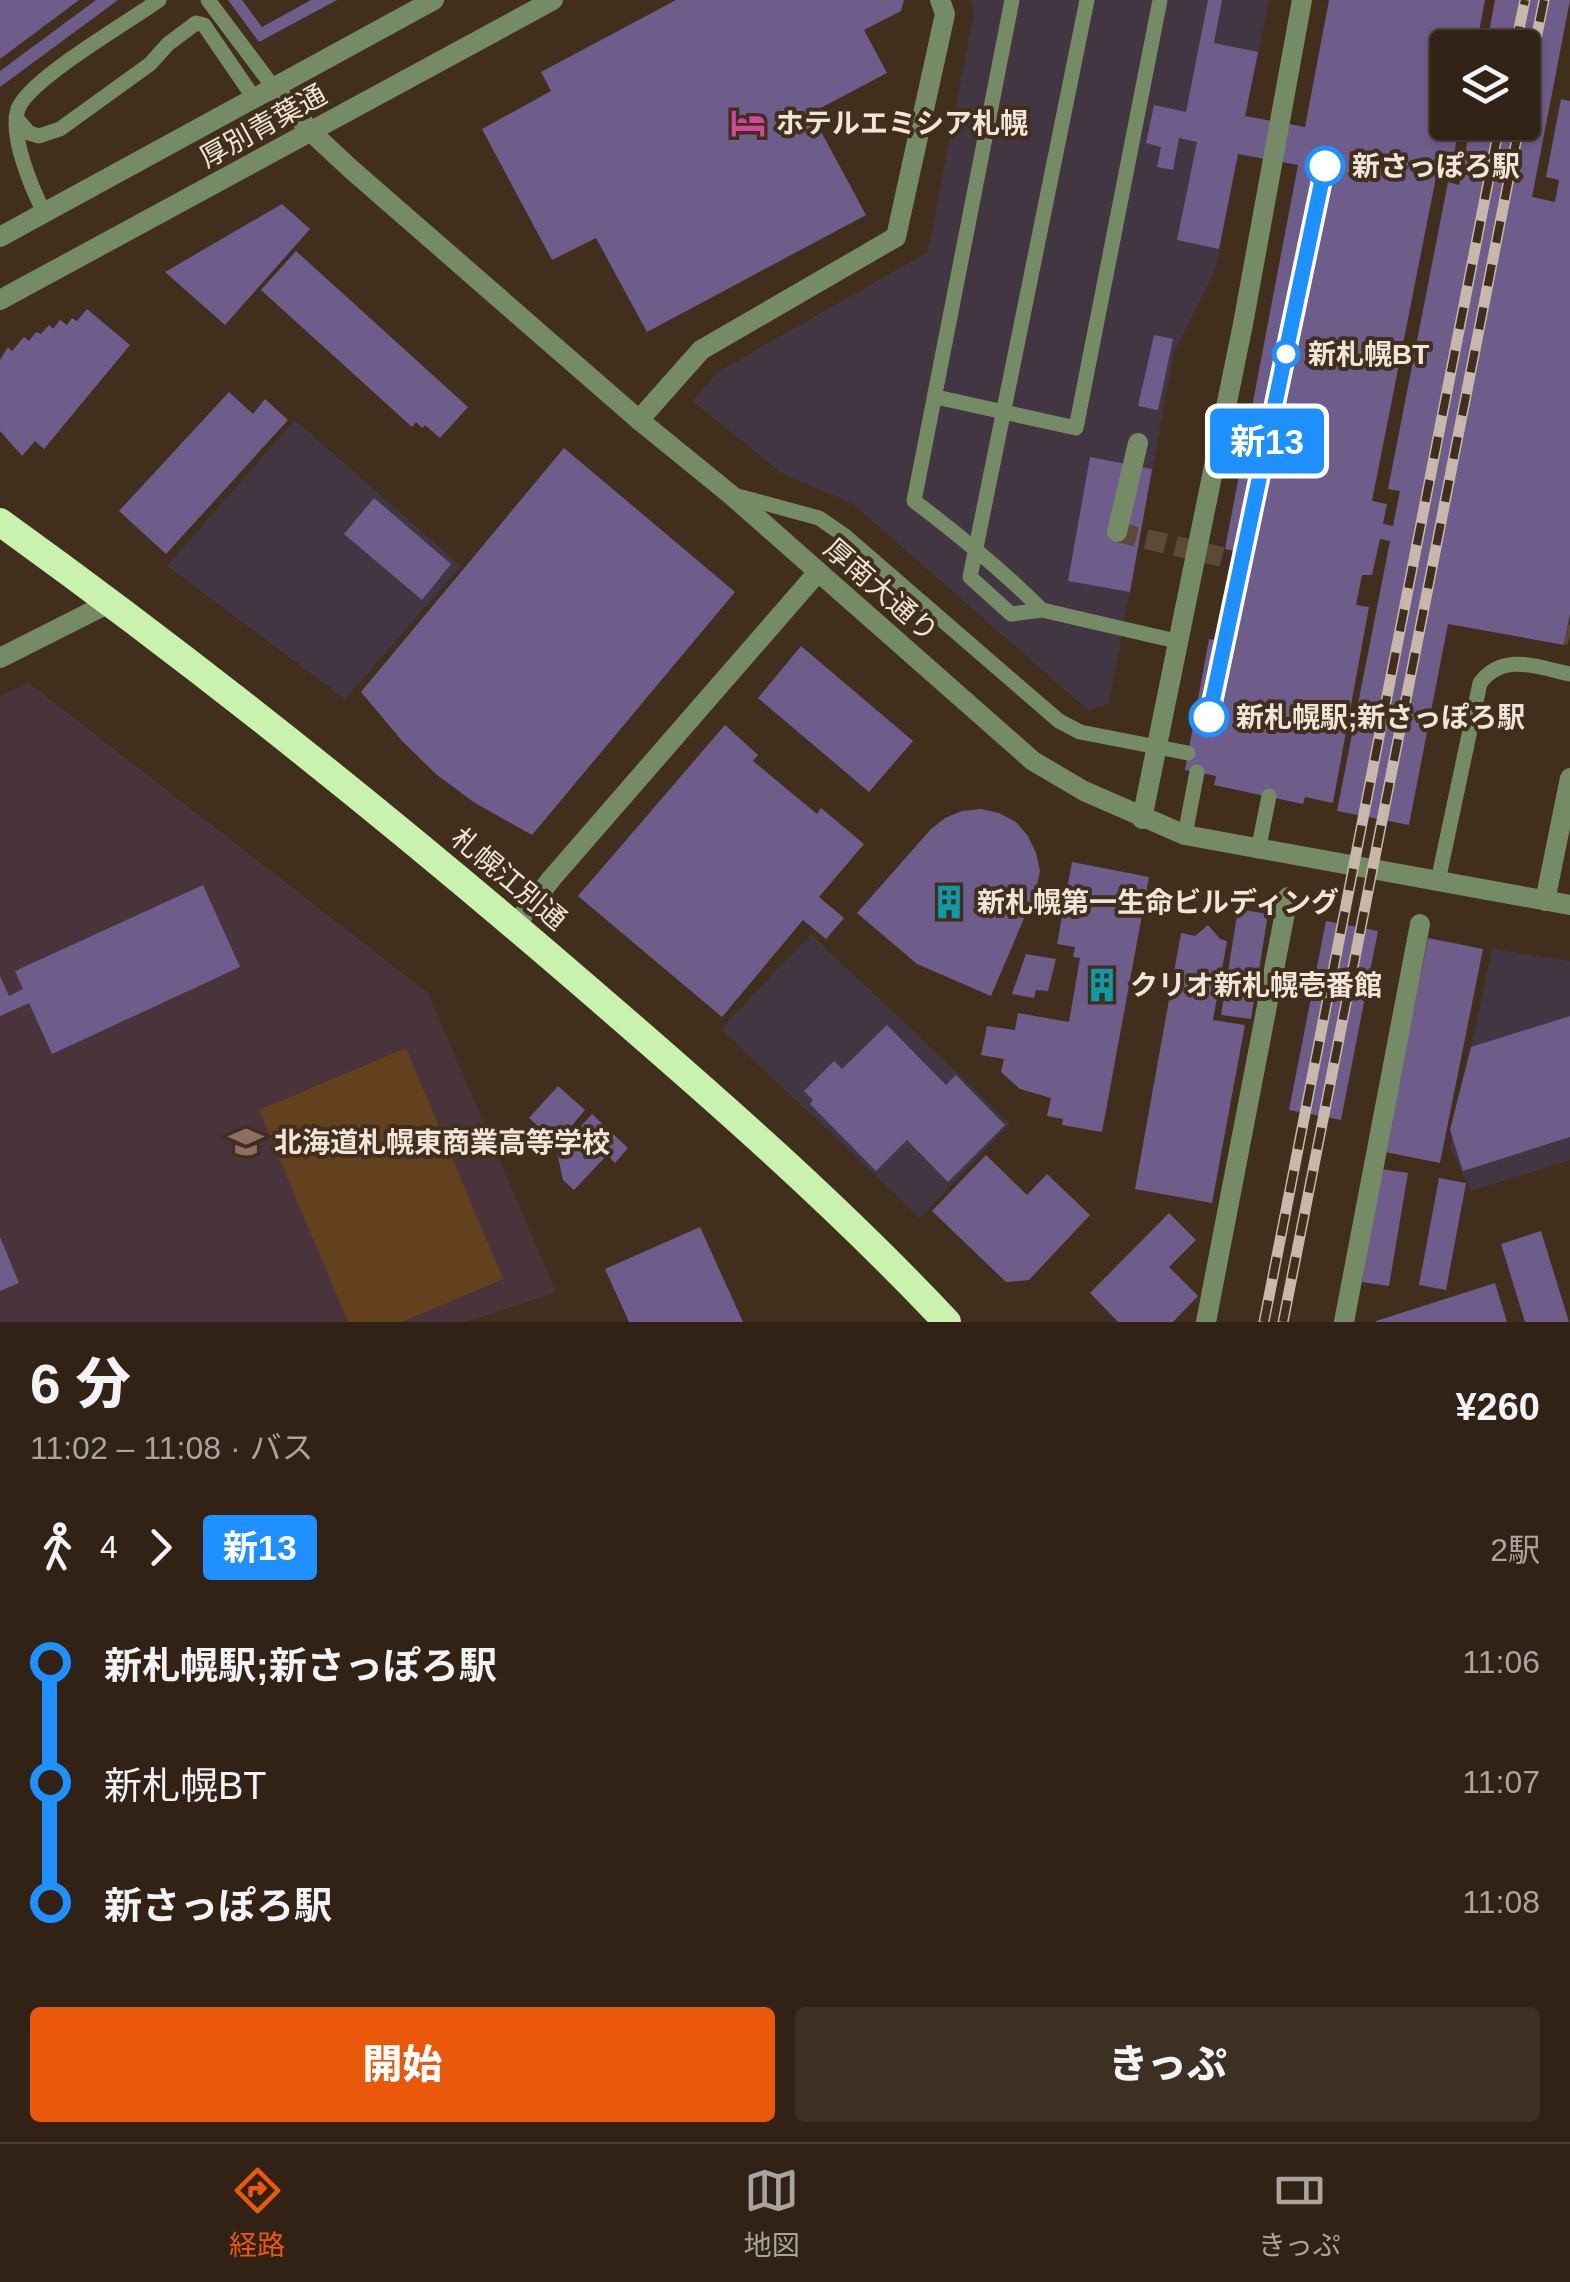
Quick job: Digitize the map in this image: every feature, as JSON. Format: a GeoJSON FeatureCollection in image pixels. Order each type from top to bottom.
{"type":"FeatureCollection","features":[{"type":"Feature","properties":{"kind":"highway","name":"札幌江別通"},"geometry":{"type":"LineString","coordinates":[[0,522],[111,602],[331,772],[515,926],[768,1149],[947,1322]]}},
{"type":"Feature","properties":{"kind":"street","name":"厚別青葉通"},"geometry":{"type":"LineString","coordinates":[[0,237],[434,0]]}},
{"type":"Feature","properties":{"kind":"street","name":"厚別青葉通"},"geometry":{"type":"LineString","coordinates":[[0,300],[553,0]]}},
{"type":"Feature","properties":{"kind":"street"},"geometry":{"type":"LineString","coordinates":[[1142,819],[1243,324],[1302,0]]}},
{"type":"Feature","properties":{"kind":"street"},"geometry":{"type":"LineString","coordinates":[[639,420],[701,350],[896,238],[946,5]]}},
{"type":"Feature","properties":{"kind":"street","name":"厚南大通り"},"geometry":{"type":"LineString","coordinates":[[274,88],[310,130],[1034,762],[1084,791],[1185,835],[1570,905]]}},
{"type":"Feature","properties":{"kind":"street"},"geometry":{"type":"LineString","coordinates":[[1117,532],[1138,443]]}},
{"type":"Feature","properties":{"kind":"street"},"geometry":{"type":"LineString","coordinates":[[515,926],[552,878],[818,572]]}},
{"type":"Feature","properties":{"kind":"street"},"geometry":{"type":"LineString","coordinates":[[0,658],[111,602]]}},
{"type":"Feature","properties":{"kind":"street"},"geometry":{"type":"LineString","coordinates":[[1545,902],[1570,778]]}},
{"type":"Feature","properties":{"kind":"street"},"geometry":{"type":"LineString","coordinates":[[1206,1322],[1288,897]]}},
{"type":"Feature","properties":{"kind":"street"},"geometry":{"type":"LineString","coordinates":[[1344,1322],[1420,924]]}},
{"type":"Feature","properties":{"kind":"lane"},"geometry":{"type":"LineString","coordinates":[[44,212],[28,182],[16,118],[20,104],[30,92],[158,0]]}},
{"type":"Feature","properties":{"kind":"lane"},"geometry":{"type":"LineString","coordinates":[[208,0],[274,88]]}},
{"type":"Feature","properties":{"kind":"lane"},"geometry":{"type":"LineString","coordinates":[[1012,0],[914,501],[976,548],[1042,610]]}},
{"type":"Feature","properties":{"kind":"lane"},"geometry":{"type":"LineString","coordinates":[[1087,0],[970,577],[1011,614],[1042,610],[1176,642]]}},
{"type":"Feature","properties":{"kind":"lane"},"geometry":{"type":"LineString","coordinates":[[936,398],[1076,428],[1160,0]]}},
{"type":"Feature","properties":{"kind":"lane"},"geometry":{"type":"LineString","coordinates":[[16,118],[29,133],[38,136],[60,129],[150,64],[196,23],[204,25],[254,98]]}},
{"type":"Feature","properties":{"kind":"lane"},"geometry":{"type":"LineString","coordinates":[[730,494],[820,518],[1059,721],[1080,732],[1188,754]]}},
{"type":"Feature","properties":{"kind":"lane"},"geometry":{"type":"LineString","coordinates":[[1438,881],[1480,683],[1489,671],[1509,663],[1570,674]]}},
{"type":"Feature","properties":{"kind":"lane"},"geometry":{"type":"LineString","coordinates":[[1185,835],[1197,772]]}},
{"type":"Feature","properties":{"kind":"lane"},"geometry":{"type":"LineString","coordinates":[[1258,850],[1269,796]]}},
{"type":"Feature","properties":{"kind":"shaded area"},"geometry":{"type":"Polygon","coordinates":[[[971,0],[1269,0],[1215,271],[1174,353],[1109,703],[1089,711],[853,504],[781,473],[693,401],[719,371],[928,252],[974,13],[971,0]]]}},
{"type":"Feature","properties":{"kind":"shaded area"},"geometry":{"type":"Polygon","coordinates":[[[295,420],[461,566],[345,699],[167,566],[295,420]]]}},
{"type":"Feature","properties":{"kind":"shaded area","name":"北海道札幌東商業高等学校"},"geometry":{"type":"Polygon","coordinates":[[[29,683],[428,993],[556,1292],[467,1322],[0,1322],[0,696],[29,683]]]}},
{"type":"Feature","properties":{"kind":"shaded area"},"geometry":{"type":"Polygon","coordinates":[[[811,934],[1010,1123],[920,1218],[721,1029],[811,934]]]}},
{"type":"Feature","properties":{"kind":"shaded area"},"geometry":{"type":"Polygon","coordinates":[[[1492,949],[1570,961],[1570,1160],[1471,1191],[1450,1148],[1492,949]]]}},
{"type":"Feature","properties":{"kind":"shaded area"},"geometry":{"type":"Polygon","coordinates":[[[406,1048],[503,1279],[402,1322],[348,1322],[259,1110],[406,1048]]]}},
{"type":"Feature","properties":{"kind":"building"},"geometry":{"type":"Polygon","coordinates":[[[0,0],[79,0],[0,59],[0,0]]]}},
{"type":"Feature","properties":{"kind":"building"},"geometry":{"type":"Polygon","coordinates":[[[96,0],[118,0],[0,87],[0,71],[96,0]]]}},
{"type":"Feature","properties":{"kind":"building"},"geometry":{"type":"Polygon","coordinates":[[[228,0],[242,0],[262,27],[311,0],[337,0],[259,42],[228,0]]]}},
{"type":"Feature","properties":{"kind":"building","name":"ホテルエミシア札幌"},"geometry":{"type":"Polygon","coordinates":[[[676,0],[904,0],[901,11],[864,30],[887,73],[811,113],[866,215],[647,332],[596,238],[552,260],[482,129],[551,91],[541,72],[676,0]]]}},
{"type":"Feature","properties":{"kind":"building"},"geometry":{"type":"Polygon","coordinates":[[[1208,0],[1222,0],[1214,43],[1258,52],[1245,116],[1305,127],[1329,0],[1485,0],[1479,30],[1430,30],[1430,140],[1457,140],[1453,160],[1440,157],[1372,501],[1387,504],[1383,524],[1393,526],[1400,491],[1388,489],[1448,182],[1459,185],[1468,140],[1540,140],[1540,30],[1489,30],[1495,0],[1570,0],[1532,197],[1555,202],[1559,180],[1546,177],[1561,99],[1570,101],[1570,614],[1564,645],[1448,624],[1409,825],[1337,811],[1390,541],[1380,539],[1372,575],[1362,575],[1356,605],[1369,607],[1333,803],[1305,797],[1303,804],[1214,785],[1216,776],[1185,770],[1209,639],[1222,641],[1239,552],[1225,549],[1298,165],[1238,154],[1219,249],[1177,240],[1197,142],[1179,138],[1173,170],[1157,167],[1161,147],[1146,143],[1154,105],[1186,112],[1208,0]]]}},
{"type":"Feature","properties":{"kind":"building"},"geometry":{"type":"Polygon","coordinates":[[[282,204],[310,229],[225,325],[165,272],[282,204]]]}},
{"type":"Feature","properties":{"kind":"building"},"geometry":{"type":"Polygon","coordinates":[[[296,251],[468,407],[440,438],[425,425],[422,428],[416,422],[412,427],[261,290],[296,251]]]}},
{"type":"Feature","properties":{"kind":"building"},"geometry":{"type":"Polygon","coordinates":[[[87,309],[130,345],[44,449],[35,441],[22,456],[0,431],[0,360],[8,347],[12,351],[24,337],[29,341],[49,325],[53,329],[60,320],[67,325],[72,318],[77,321],[87,309]]]}},
{"type":"Feature","properties":{"kind":"building"},"geometry":{"type":"Polygon","coordinates":[[[1154,335],[1173,339],[1158,410],[1138,406],[1154,335]]]}},
{"type":"Feature","properties":{"kind":"building"},"geometry":{"type":"Polygon","coordinates":[[[229,392],[253,414],[265,399],[288,420],[166,554],[119,511],[229,392]]]}},
{"type":"Feature","properties":{"kind":"building"},"geometry":{"type":"Polygon","coordinates":[[[564,448],[735,592],[532,835],[475,803],[437,775],[361,692],[564,448]]]}},
{"type":"Feature","properties":{"kind":"building"},"geometry":{"type":"Polygon","coordinates":[[[1090,457],[1152,469],[1130,592],[1068,581],[1090,457]]]}},
{"type":"Feature","properties":{"kind":"building"},"geometry":{"type":"Polygon","coordinates":[[[374,498],[451,564],[422,600],[344,534],[374,498]]]}},
{"type":"Feature","properties":{"kind":"building"},"geometry":{"type":"Polygon","coordinates":[[[801,646],[913,741],[869,792],[758,698],[801,646]]]}},
{"type":"Feature","properties":{"kind":"building"},"geometry":{"type":"Polygon","coordinates":[[[725,725],[758,755],[753,761],[817,814],[821,808],[864,844],[819,897],[844,918],[826,939],[803,920],[722,1017],[578,896],[725,725]]]}},
{"type":"Feature","properties":{"kind":"building","name":"新札幌第一生命ビルディング"},"geometry":{"type":"Polygon","coordinates":[[[981,809],[1016,822],[1028,836],[1040,871],[1036,890],[991,996],[917,964],[857,913],[931,829],[962,811],[981,809]]]}},
{"type":"Feature","properties":{"kind":"building","name":"クリオ新札幌壱番館"},"geometry":{"type":"Polygon","coordinates":[[[1072,862],[1149,877],[1102,1132],[1062,1125],[1063,1119],[1047,1116],[1051,1098],[1020,1089],[1001,1072],[1004,1059],[981,1055],[987,1026],[1015,1030],[1018,1013],[1069,1022],[1080,958],[1073,957],[1075,947],[1057,944],[1072,862]]]}},
{"type":"Feature","properties":{"kind":"building"},"geometry":{"type":"Polygon","coordinates":[[[203,885],[240,967],[52,1054],[29,1003],[0,1016],[0,976],[9,996],[23,989],[15,971],[203,885]]]}},
{"type":"Feature","properties":{"kind":"building"},"geometry":{"type":"Polygon","coordinates":[[[1238,909],[1268,914],[1251,1019],[1221,1015],[1238,909]]]}},
{"type":"Feature","properties":{"kind":"building"},"geometry":{"type":"Polygon","coordinates":[[[1326,921],[1378,931],[1341,1120],[1289,1110],[1326,921]]]}},
{"type":"Feature","properties":{"kind":"building"},"geometry":{"type":"Polygon","coordinates":[[[1208,925],[1227,941],[1213,1020],[1245,1025],[1212,1203],[1135,1189],[1181,933],[1195,936],[1208,925]]]}},
{"type":"Feature","properties":{"kind":"building"},"geometry":{"type":"Polygon","coordinates":[[[1428,938],[1483,949],[1440,1163],[1385,1152],[1428,938]]]}},
{"type":"Feature","properties":{"kind":"building"},"geometry":{"type":"Polygon","coordinates":[[[1026,954],[1056,959],[1048,991],[1036,990],[1034,998],[1012,994],[1026,954]]]}},
{"type":"Feature","properties":{"kind":"building"},"geometry":{"type":"Polygon","coordinates":[[[1570,1016],[1570,1137],[1463,1171],[1450,1130],[1471,1047],[1570,1016]]]}},
{"type":"Feature","properties":{"kind":"building"},"geometry":{"type":"Polygon","coordinates":[[[887,1025],[946,1085],[956,1075],[1005,1125],[948,1182],[907,1140],[876,1171],[810,1104],[813,1100],[804,1091],[834,1061],[842,1069],[887,1025]]]}},
{"type":"Feature","properties":{"kind":"building"},"geometry":{"type":"Polygon","coordinates":[[[558,1086],[585,1110],[557,1143],[529,1118],[558,1086]]]}},
{"type":"Feature","properties":{"kind":"building"},"geometry":{"type":"Polygon","coordinates":[[[592,1114],[628,1148],[615,1163],[607,1155],[574,1190],[563,1180],[557,1152],[592,1114]]]}},
{"type":"Feature","properties":{"kind":"building"},"geometry":{"type":"Polygon","coordinates":[[[986,1155],[1027,1195],[1047,1174],[1090,1215],[1029,1280],[1006,1282],[932,1211],[986,1155]]]}},
{"type":"Feature","properties":{"kind":"building"},"geometry":{"type":"Polygon","coordinates":[[[1381,1169],[1408,1173],[1389,1286],[1362,1282],[1381,1169]]]}},
{"type":"Feature","properties":{"kind":"building"},"geometry":{"type":"Polygon","coordinates":[[[1439,1178],[1466,1183],[1446,1290],[1419,1285],[1439,1178]]]}},
{"type":"Feature","properties":{"kind":"building"},"geometry":{"type":"Polygon","coordinates":[[[1169,1213],[1196,1240],[1169,1267],[1198,1296],[1173,1322],[1118,1322],[1090,1293],[1169,1213]]]}},
{"type":"Feature","properties":{"kind":"building"},"geometry":{"type":"Polygon","coordinates":[[[700,1227],[743,1322],[629,1322],[605,1269],[700,1227]]]}},
{"type":"Feature","properties":{"kind":"building"},"geometry":{"type":"Polygon","coordinates":[[[1541,1231],[1569,1322],[1525,1322],[1501,1244],[1541,1231]]]}},
{"type":"Feature","properties":{"kind":"building"},"geometry":{"type":"Polygon","coordinates":[[[0,1237],[19,1283],[0,1291],[0,1237]]]}},
{"type":"Feature","properties":{"kind":"building"},"geometry":{"type":"Polygon","coordinates":[[[1495,1283],[1507,1322],[1376,1322],[1376,1321],[1495,1283]]]}},
{"type":"Feature","properties":{"kind":"tunnel"},"geometry":{"type":"LineString","coordinates":[[1117,532],[1222,557]]}},
{"type":"Feature","properties":{"kind":"tunnel"},"geometry":{"type":"LineString","coordinates":[[1566,634],[1570,635]]}},
{"type":"Feature","properties":{"kind":"railway"},"geometry":{"type":"LineString","coordinates":[[1519,30],[1525,0]]}},
{"type":"Feature","properties":{"kind":"railway"},"geometry":{"type":"LineString","coordinates":[[1538,30],[1544,0]]}},
{"type":"Feature","properties":{"kind":"railway"},"geometry":{"type":"LineString","coordinates":[[1264,1322],[1496,140]]}},
{"type":"Feature","properties":{"kind":"railway"},"geometry":{"type":"LineString","coordinates":[[1283,1322],[1516,140]]}},
{"type":"Feature","properties":{"kind":"bus line","name":"新13"},"geometry":{"type":"LineString","coordinates":[[1209,717],[1325,166]]}},
{"type":"Feature","properties":{"kind":"place","name":"ホテルエミシア札幌"},"geometry":{"type":"Point","coordinates":[748,123]}},
{"type":"Feature","properties":{"kind":"place","name":"新さっぽろ駅"},"geometry":{"type":"Point","coordinates":[1325,166]}},
{"type":"Feature","properties":{"kind":"place","name":"新札幌BT"},"geometry":{"type":"Point","coordinates":[1286,354]}},
{"type":"Feature","properties":{"kind":"place","name":"新札幌駅;新さっぽろ駅"},"geometry":{"type":"Point","coordinates":[1209,717]}},
{"type":"Feature","properties":{"kind":"place","name":"新札幌第一生命ビルディング"},"geometry":{"type":"Point","coordinates":[949,902]}},
{"type":"Feature","properties":{"kind":"place","name":"クリオ新札幌壱番館"},"geometry":{"type":"Point","coordinates":[1102,985]}},
{"type":"Feature","properties":{"kind":"place","name":"北海道札幌東商業高等学校"},"geometry":{"type":"Point","coordinates":[246,1142]}}]}
